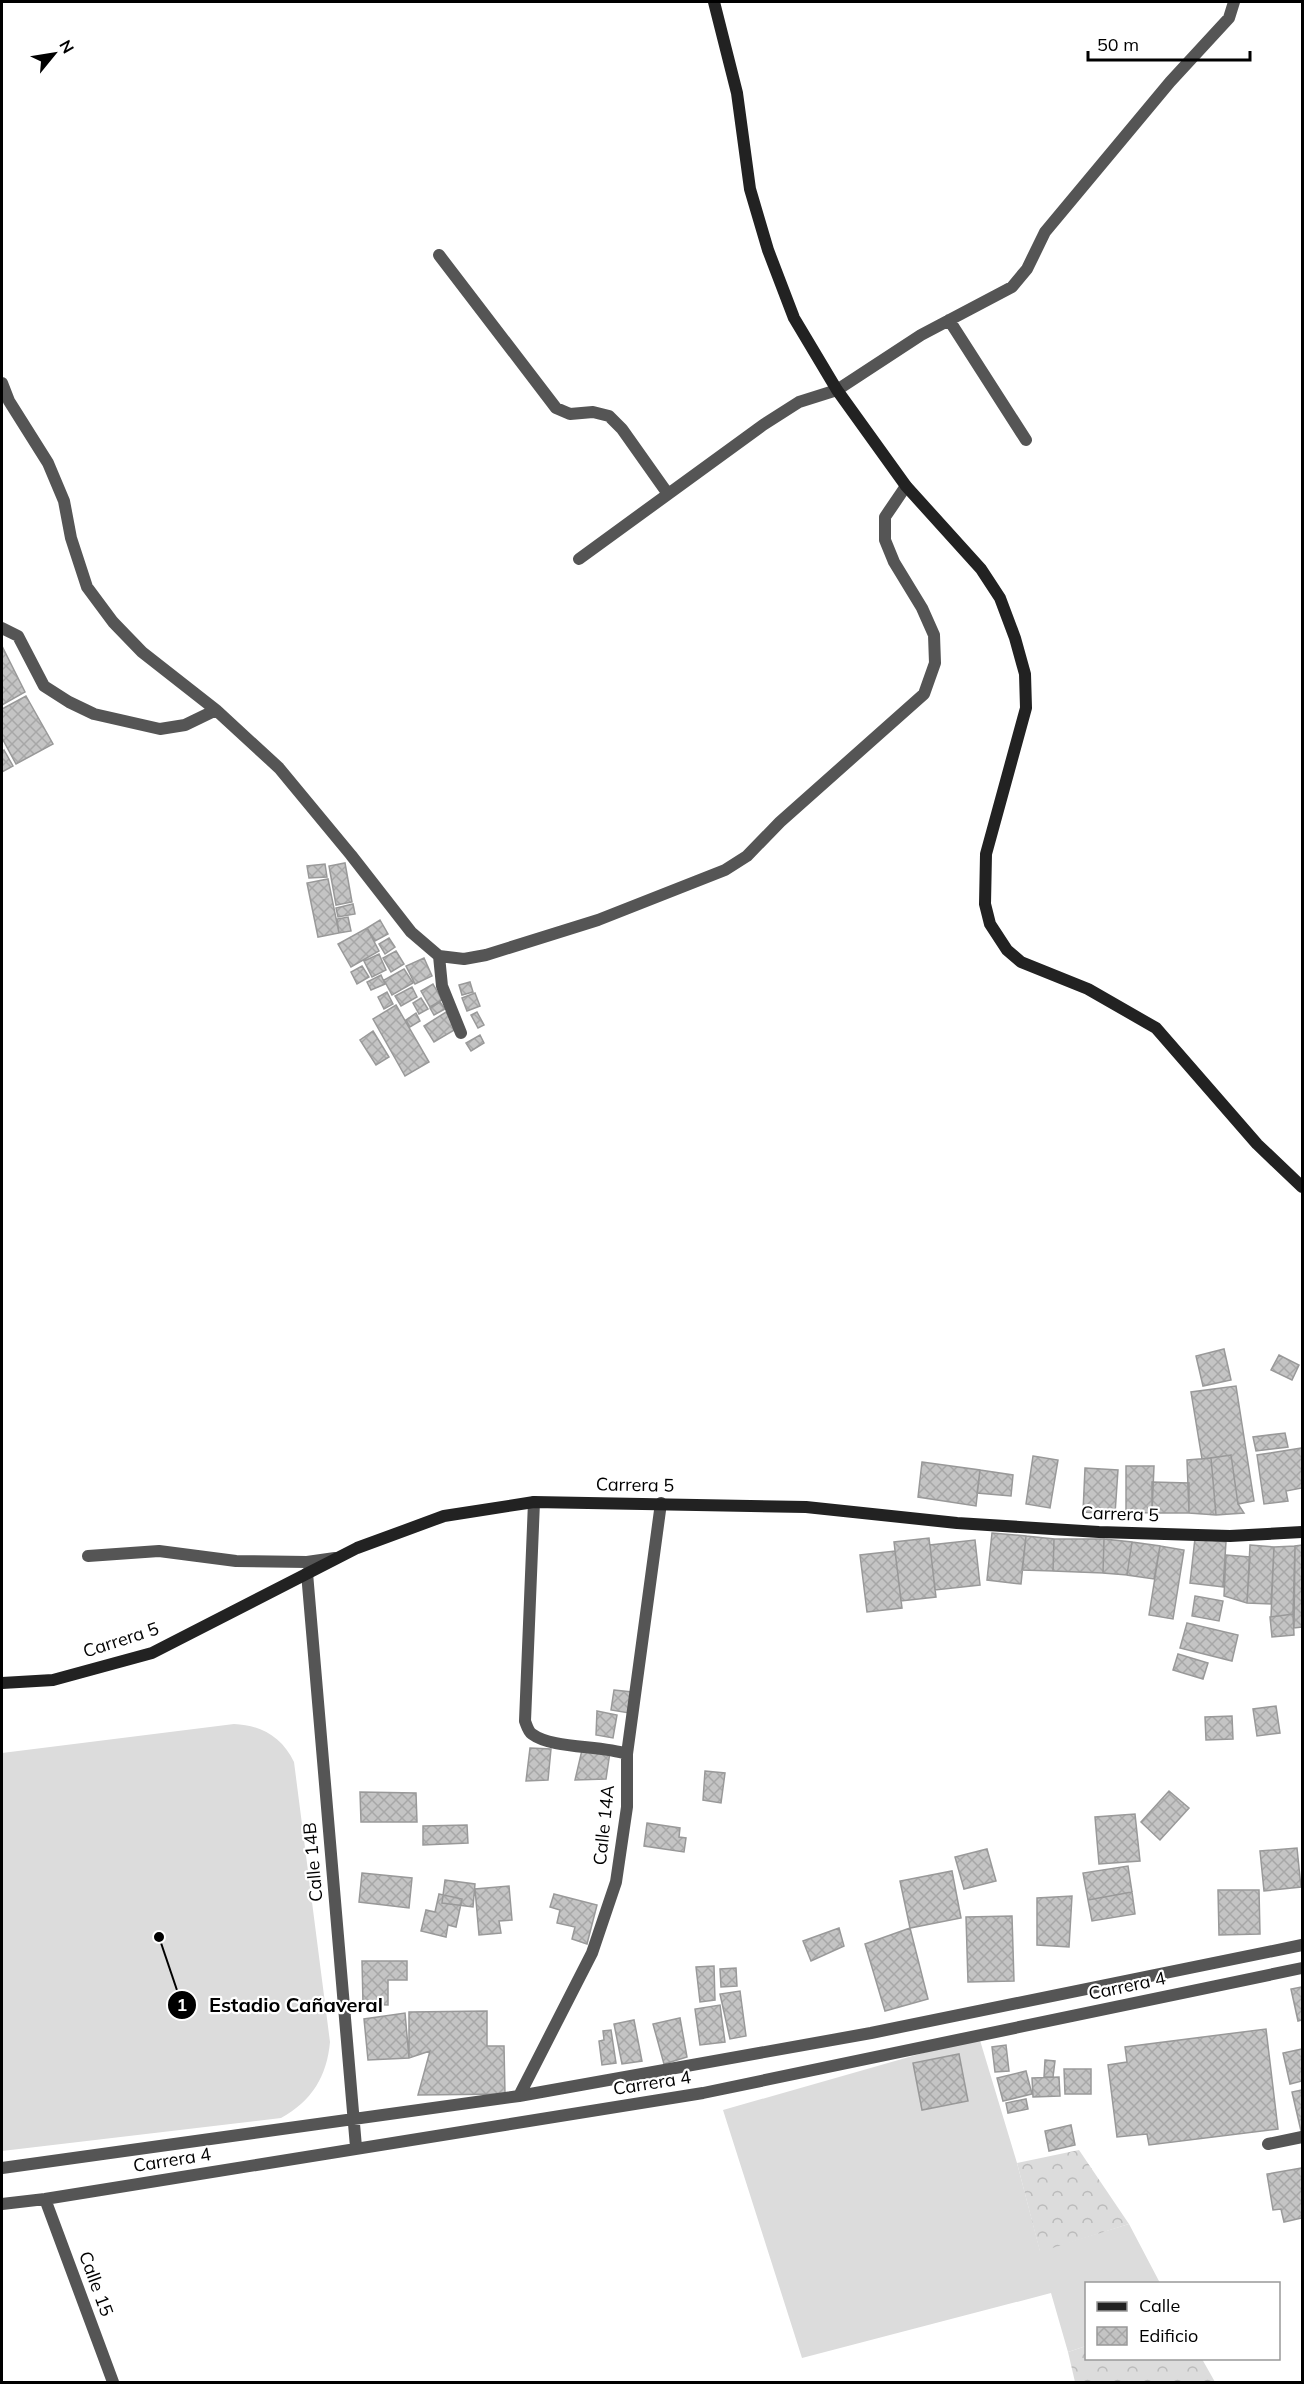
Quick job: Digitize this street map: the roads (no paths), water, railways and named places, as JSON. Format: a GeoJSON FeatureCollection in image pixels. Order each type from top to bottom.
{"type":"FeatureCollection","features":[{"type":"Feature","properties":{"kind":"street"},"geometry":{"type":"LineString","coordinates":[[714,2],[737,93],[750,189],[768,250],[794,318],[837,390],[906,486],[981,569],[1000,598],[1016,638],[1025,674],[1026,708],[986,854],[985,904],[990,924],[1007,950],[1021,962],[1088,989],[1156,1028],[1257,1144],[1302,1187]]}},
{"type":"Feature","properties":{"kind":"street"},"geometry":{"type":"LineString","coordinates":[[579,559],[763,425],[799,402],[837,390],[921,335],[1012,287],[1027,268],[1045,232],[1170,82],[1229,18],[1234,2]]}},
{"type":"Feature","properties":{"kind":"street"},"geometry":{"type":"LineString","coordinates":[[439,255],[556,408],[570,414],[593,412],[609,416],[622,429],[668,494]]}},
{"type":"Feature","properties":{"kind":"street"},"geometry":{"type":"LineString","coordinates":[[949,320],[1026,440]]}},
{"type":"Feature","properties":{"kind":"street"},"geometry":{"type":"LineString","coordinates":[[2,382],[9,401],[48,463],[60,492],[71,538],[87,588],[113,622],[142,652],[216,710],[279,768],[411,932],[439,956],[464,959],[486,956],[598,920],[725,870],[747,856],[780,822],[924,694],[935,663],[934,634],[922,608],[894,562],[885,540],[885,517],[906,486]]}},
{"type":"Feature","properties":{"kind":"street"},"geometry":{"type":"LineString","coordinates":[[2,628],[18,636],[44,686],[94,714],[160,729],[185,725],[216,710]]}},
{"type":"Feature","properties":{"kind":"street"},"geometry":{"type":"LineString","coordinates":[[439,956],[442,986],[461,1033]]}},
{"type":"Feature","properties":{"kind":"street"},"geometry":{"type":"LineString","coordinates":[[534,1502],[525,1721],[530,1732],[545,1741],[613,1749],[627,1754]]}},
{"type":"Feature","properties":{"kind":"street","name":"Carrera 5"},"geometry":{"type":"LineString","coordinates":[[2,1683],[53,1680],[152,1653],[357,1548],[444,1516],[534,1502],[807,1507],[957,1523],[1100,1532],[1230,1536],[1302,1532]]}},
{"type":"Feature","properties":{"kind":"street","name":"Calle 14A"},"geometry":{"type":"LineString","coordinates":[[519,2096],[592,1953],[616,1882],[627,1807],[627,1754],[661,1503]]}},
{"type":"Feature","properties":{"kind":"street"},"geometry":{"type":"LineString","coordinates":[[88,1556],[159,1551],[236,1560],[307,1562],[338,1558]]}},
{"type":"Feature","properties":{"kind":"street","name":"Calle 14B"},"geometry":{"type":"LineString","coordinates":[[307,1573],[356,2147]]}},
{"type":"Feature","properties":{"kind":"street","name":"Carrera 4"},"geometry":{"type":"LineString","coordinates":[[2,2168],[519,2096],[871,2033],[1302,1944]]}},
{"type":"Feature","properties":{"kind":"street","name":"Carrera 4"},"geometry":{"type":"LineString","coordinates":[[2,2204],[703,2093],[1302,1968]]}},
{"type":"Feature","properties":{"kind":"street"},"geometry":{"type":"LineString","coordinates":[[1268,2144],[1302,2137]]}},
{"type":"Feature","properties":{"kind":"street","name":"Calle 15"},"geometry":{"type":"LineString","coordinates":[[45,2199],[113,2382]]}},
{"type":"Feature","properties":{"kind":"place","name":"Estadio Cañaveral"},"geometry":{"type":"Point","coordinates":[159,1937]}}]}
